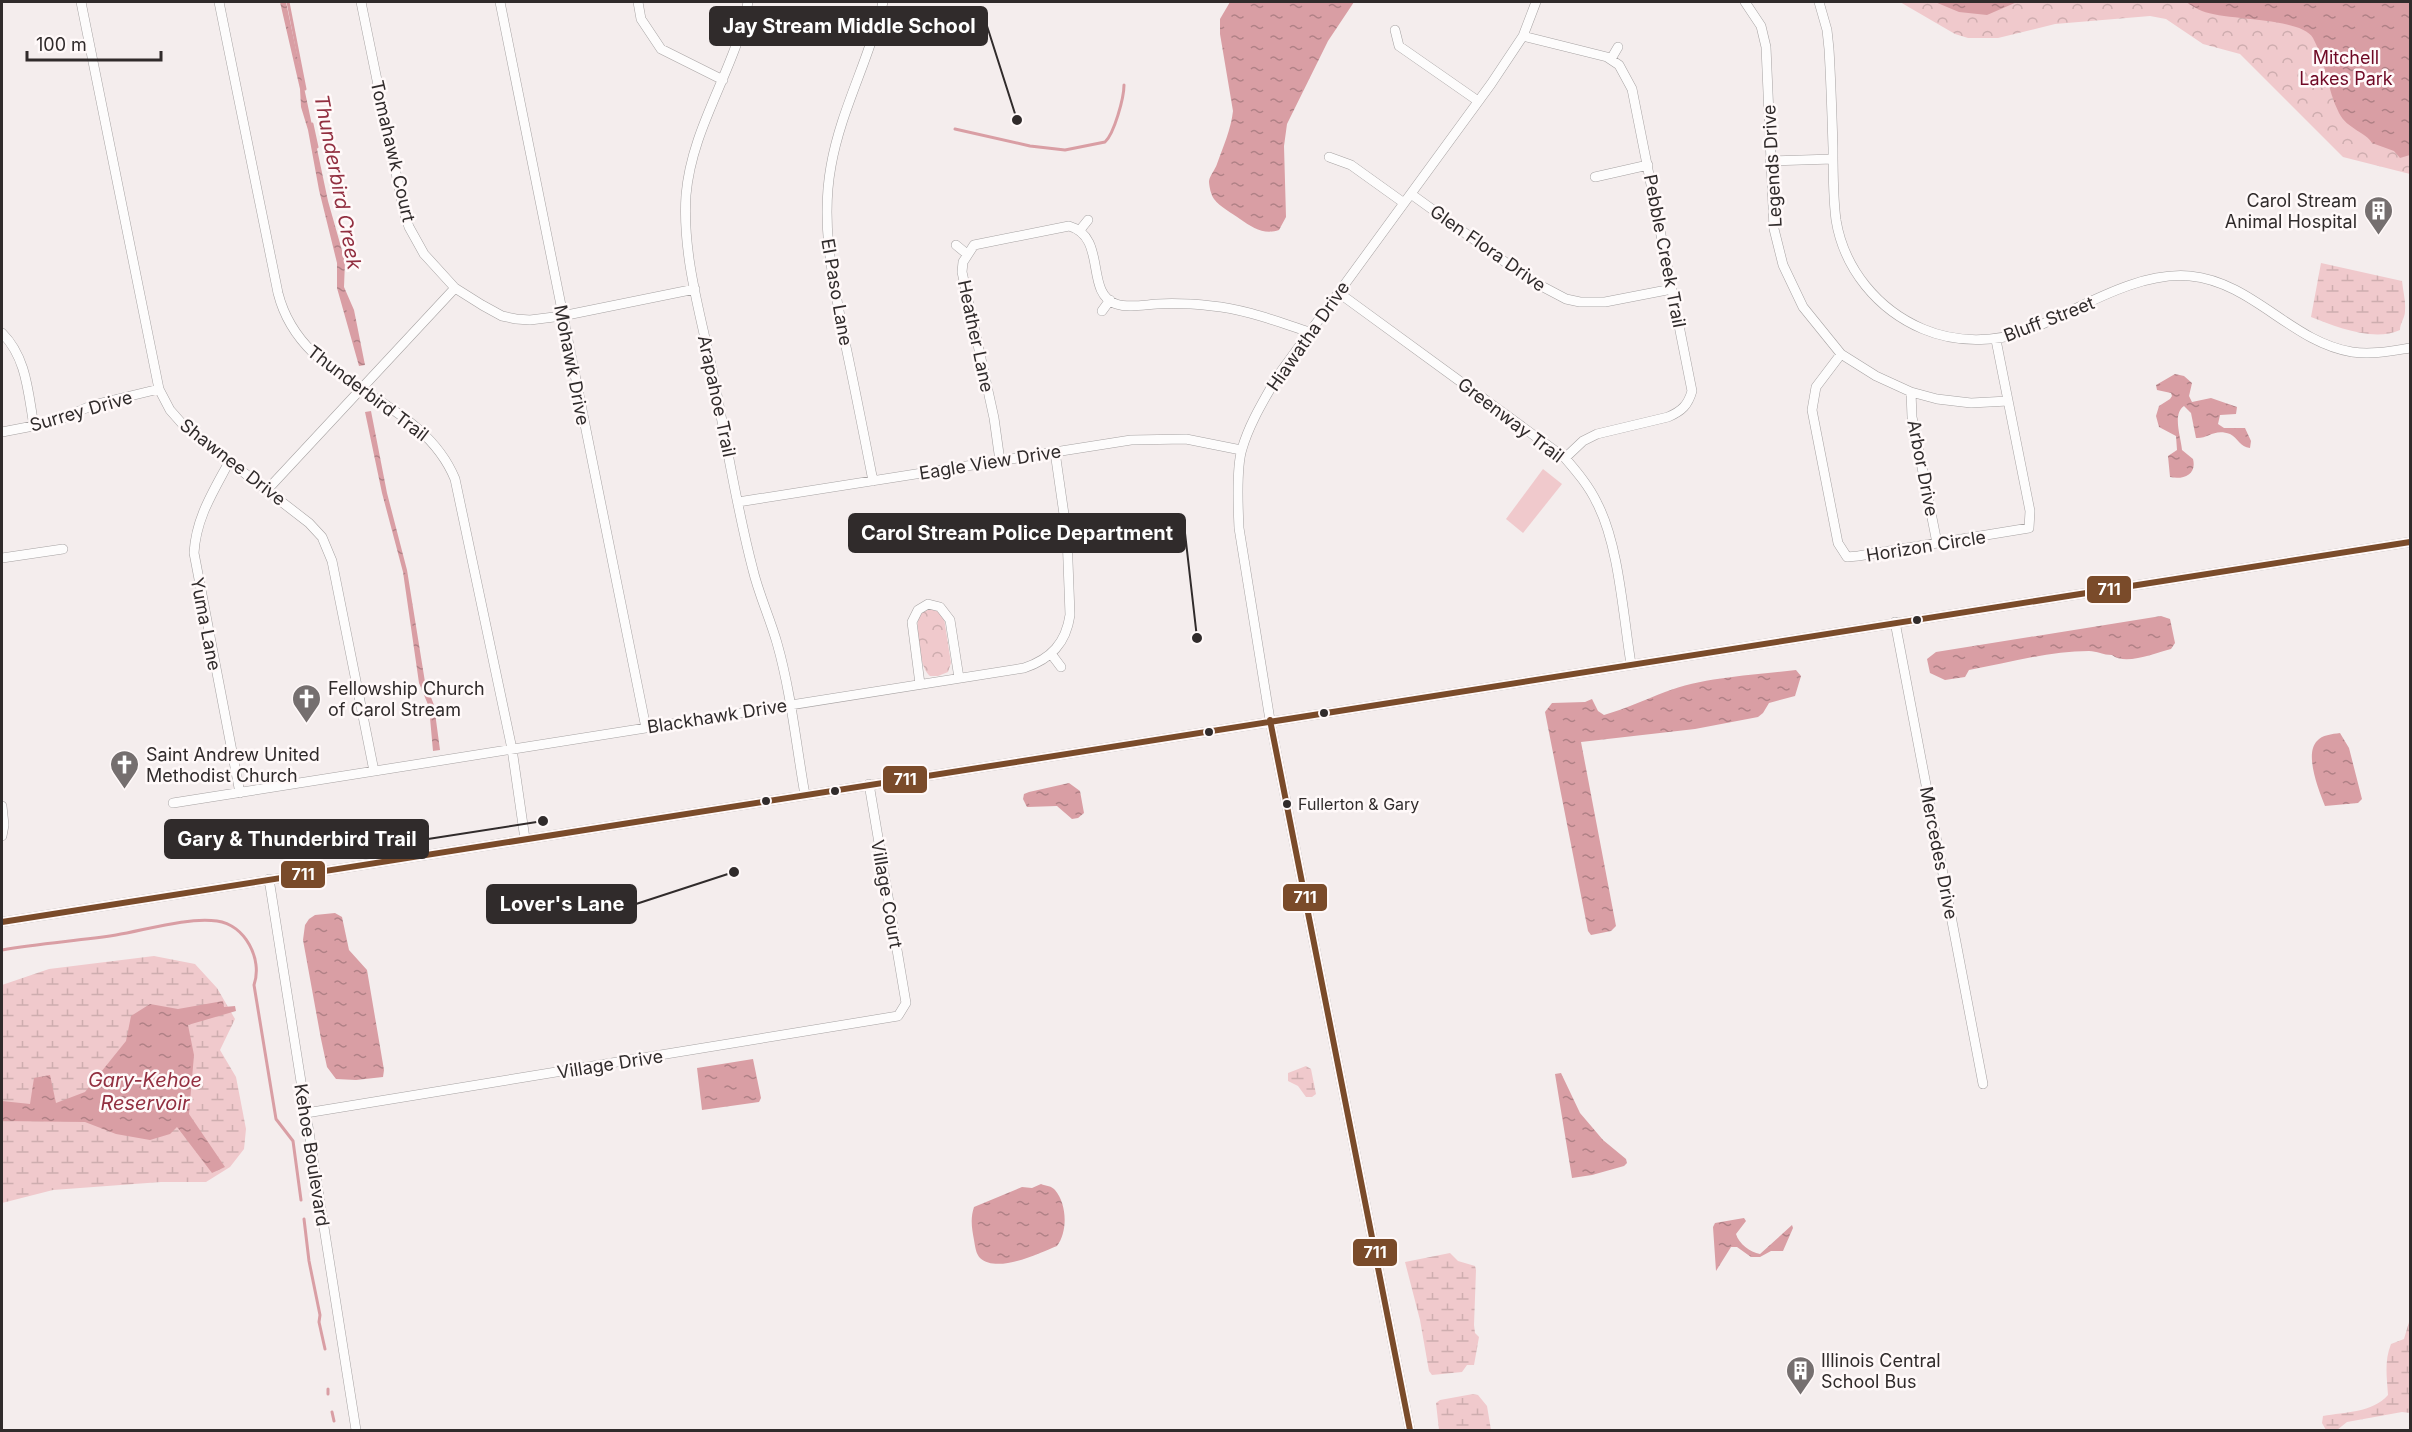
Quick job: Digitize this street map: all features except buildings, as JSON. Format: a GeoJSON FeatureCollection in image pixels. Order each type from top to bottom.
{"type":"FeatureCollection","features":[{"type":"Feature","properties":{"kind":"street","name":"Shawnee Drive"},"geometry":{"type":"LineString","coordinates":[[81,2],[159,389],[174,416],[229,462],[309,523],[322,537],[329,550],[374,771]]}},
{"type":"Feature","properties":{"kind":"street","name":"Thunderbird Trail"},"geometry":{"type":"LineString","coordinates":[[219,2],[282,309],[291,327],[308,350],[419,428],[438,448],[452,471],[459,493],[512,749],[525,839]]}},
{"type":"Feature","properties":{"kind":"street","name":"Tomahawk Court"},"geometry":{"type":"LineString","coordinates":[[362,2],[404,212],[424,254],[455,288],[502,316],[516,320],[562,316],[695,289]]}},
{"type":"Feature","properties":{"kind":"street","name":"Mohawk Drive"},"geometry":{"type":"LineString","coordinates":[[500,2],[645,728]]}},
{"type":"Feature","properties":{"kind":"street"},"geometry":{"type":"LineString","coordinates":[[638,2],[641,19],[661,49],[723,80]]}},
{"type":"Feature","properties":{"kind":"street","name":"Arapahoe Trail"},"geometry":{"type":"LineString","coordinates":[[748,2],[736,46],[700,131],[688,181],[686,221],[695,289],[738,502],[752,569],[777,642],[805,795]]}},
{"type":"Feature","properties":{"kind":"street","name":"El Paso Lane"},"geometry":{"type":"LineString","coordinates":[[873,481],[830,267],[826,218],[828,183],[836,141],[872,46],[884,2]]}},
{"type":"Feature","properties":{"kind":"street","name":"Hiawatha Drive"},"geometry":{"type":"LineString","coordinates":[[1410,1431],[1270,720],[1239,528],[1238,492],[1241,450],[1262,402],[1523,36],[1536,2]]}},
{"type":"Feature","properties":{"kind":"street","name":"Legends Drive"},"geometry":{"type":"LineString","coordinates":[[1745,2],[1761,26],[1766,47],[1774,229],[1783,265],[1803,307],[1841,354],[1876,376],[1911,392],[1962,402],[2008,401]]}},
{"type":"Feature","properties":{"kind":"street","name":"Bluff Street"},"geometry":{"type":"LineString","coordinates":[[1819,2],[1830,49],[1835,206],[1840,237],[1849,260],[1866,287],[1889,310],[1927,330],[1958,339],[1996,340],[2026,331],[2137,282],[2164,276],[2182,276],[2214,280],[2243,292],[2300,331],[2330,346],[2353,352],[2377,353],[2410,348]]}},
{"type":"Feature","properties":{"kind":"street"},"geometry":{"type":"LineString","coordinates":[[1395,30],[1399,46],[1478,101]]}},
{"type":"Feature","properties":{"kind":"street"},"geometry":{"type":"LineString","coordinates":[[1523,36],[1611,59],[1618,47]]}},
{"type":"Feature","properties":{"kind":"street","name":"Pebble Creek Trail"},"geometry":{"type":"LineString","coordinates":[[1565,458],[1583,441],[1597,434],[1668,417],[1691,407],[1690,379],[1632,89],[1619,65],[1611,59]]}},
{"type":"Feature","properties":{"kind":"street"},"geometry":{"type":"LineString","coordinates":[[1329,157],[1351,165],[1404,203]]}},
{"type":"Feature","properties":{"kind":"street"},"geometry":{"type":"LineString","coordinates":[[1770,161],[1833,159]]}},
{"type":"Feature","properties":{"kind":"street"},"geometry":{"type":"LineString","coordinates":[[1595,177],[1648,165]]}},
{"type":"Feature","properties":{"kind":"street","name":"Glen Flora Drive"},"geometry":{"type":"LineString","coordinates":[[1411,194],[1530,280],[1566,299],[1592,303],[1605,302],[1672,289]]}},
{"type":"Feature","properties":{"kind":"street"},"geometry":{"type":"LineString","coordinates":[[1088,220],[1080,230],[1091,244],[1101,289],[1114,303],[1128,306],[1168,304],[1214,306],[1255,315],[1310,332]]}},
{"type":"Feature","properties":{"kind":"street","name":"Heather Lane"},"geometry":{"type":"LineString","coordinates":[[1000,461],[994,418],[962,272],[963,262],[975,245],[985,242],[1060,227],[1069,226],[1080,230]]}},
{"type":"Feature","properties":{"kind":"street"},"geometry":{"type":"LineString","coordinates":[[956,245],[967,254]]}},
{"type":"Feature","properties":{"kind":"street"},"geometry":{"type":"LineString","coordinates":[[267,490],[455,288]]}},
{"type":"Feature","properties":{"kind":"street","name":"Greenway Trail"},"geometry":{"type":"LineString","coordinates":[[1339,293],[1565,458],[1592,492],[1606,522],[1612,548],[1631,664]]}},
{"type":"Feature","properties":{"kind":"street"},"geometry":{"type":"LineString","coordinates":[[1102,311],[1110,300]]}},
{"type":"Feature","properties":{"kind":"street"},"geometry":{"type":"LineString","coordinates":[[2,333],[12,344],[23,368],[34,426]]}},
{"type":"Feature","properties":{"kind":"street","name":"Horizon Circle"},"geometry":{"type":"LineString","coordinates":[[1841,354],[1816,387],[1812,410],[1838,543],[1847,557],[2029,528],[2030,512],[1996,340]]}},
{"type":"Feature","properties":{"kind":"street","name":"Surrey Drive"},"geometry":{"type":"LineString","coordinates":[[2,432],[54,422],[93,405],[159,389]]}},
{"type":"Feature","properties":{"kind":"street","name":"Arbor Drive"},"geometry":{"type":"LineString","coordinates":[[1911,392],[1912,417],[1937,543]]}},
{"type":"Feature","properties":{"kind":"street","name":"Eagle View Drive"},"geometry":{"type":"LineString","coordinates":[[738,502],[1131,440],[1186,439],[1241,450]]}},
{"type":"Feature","properties":{"kind":"street"},"geometry":{"type":"LineString","coordinates":[[1055,452],[1067,535],[1070,615],[1062,642],[1052,655],[1061,667]]}},
{"type":"Feature","properties":{"kind":"street","name":"Yuma Lane"},"geometry":{"type":"LineString","coordinates":[[229,462],[198,521],[194,553],[240,793]]}},
{"type":"Feature","properties":{"kind":"street"},"geometry":{"type":"LineString","coordinates":[[2,922],[1270,720],[2410,542]]}},
{"type":"Feature","properties":{"kind":"street"},"geometry":{"type":"LineString","coordinates":[[2,558],[63,549]]}},
{"type":"Feature","properties":{"kind":"street"},"geometry":{"type":"LineString","coordinates":[[920,684],[912,622],[918,610],[928,604],[940,607],[950,620],[959,678]]}},
{"type":"Feature","properties":{"kind":"street","name":"Mercedes Drive"},"geometry":{"type":"LineString","coordinates":[[1895,622],[1983,1084]]}},
{"type":"Feature","properties":{"kind":"street","name":"Blackhawk Drive"},"geometry":{"type":"LineString","coordinates":[[173,803],[1024,668],[1037,664],[1052,655]]}},
{"type":"Feature","properties":{"kind":"street","name":"Village Court"},"geometry":{"type":"LineString","coordinates":[[869,784],[906,1003]]}},
{"type":"Feature","properties":{"kind":"street"},"geometry":{"type":"LineString","coordinates":[[2,806],[4,825],[2,836]]}},
{"type":"Feature","properties":{"kind":"street","name":"Kehoe Boulevard"},"geometry":{"type":"LineString","coordinates":[[269,879],[356,1431]]}},
{"type":"Feature","properties":{"kind":"street","name":"Village Drive"},"geometry":{"type":"LineString","coordinates":[[306,1113],[898,1016],[906,1003]]}},
{"type":"Feature","properties":{"kind":"green space","name":"Mitchell Lakes Park"},"geometry":{"type":"Polygon","coordinates":[[[1900,2],[2410,2],[2410,174],[2343,157],[2240,54],[2203,44],[2166,19],[2150,16],[2055,24],[1998,38],[1968,38],[1955,34],[1900,2]]]}},
{"type":"Feature","properties":{"kind":"green space"},"geometry":{"type":"Polygon","coordinates":[[[2321,263],[2402,281],[2405,314],[2400,330],[2367,334],[2343,329],[2311,317],[2321,263]]]}},
{"type":"Feature","properties":{"kind":"green space"},"geometry":{"type":"Polygon","coordinates":[[[1543,469],[1562,484],[1523,533],[1506,519],[1543,469]]]}},
{"type":"Feature","properties":{"kind":"green space"},"geometry":{"type":"Polygon","coordinates":[[[929,609],[937,610],[944,618],[951,663],[948,672],[938,676],[930,676],[926,671],[919,647],[917,628],[919,614],[929,609]]]}},
{"type":"Feature","properties":{"kind":"green space"},"geometry":{"type":"Polygon","coordinates":[[[154,956],[195,964],[217,988],[235,1019],[220,1050],[236,1077],[246,1129],[244,1149],[230,1167],[206,1182],[161,1182],[53,1190],[2,1203],[2,985],[49,969],[154,956]]]}},
{"type":"Feature","properties":{"kind":"green space"},"geometry":{"type":"Polygon","coordinates":[[[1306,1066],[1311,1069],[1316,1094],[1312,1097],[1306,1097],[1298,1086],[1288,1081],[1288,1073],[1306,1066]]]}},
{"type":"Feature","properties":{"kind":"green space"},"geometry":{"type":"Polygon","coordinates":[[[1450,1253],[1458,1261],[1475,1266],[1474,1325],[1475,1333],[1479,1337],[1474,1365],[1467,1365],[1462,1372],[1432,1375],[1429,1371],[1420,1320],[1405,1262],[1450,1253]]]}},
{"type":"Feature","properties":{"kind":"green space"},"geometry":{"type":"Polygon","coordinates":[[[2409,1322],[2410,1413],[2402,1412],[2347,1422],[2337,1430],[2326,1430],[2322,1423],[2323,1416],[2366,1408],[2382,1401],[2388,1395],[2386,1370],[2389,1350],[2391,1344],[2404,1339],[2409,1322]]]}},
{"type":"Feature","properties":{"kind":"green space"},"geometry":{"type":"Polygon","coordinates":[[[1478,1395],[1487,1406],[1491,1430],[1439,1430],[1436,1403],[1440,1400],[1478,1395]]]}},
{"type":"Feature","properties":{"kind":"water"},"geometry":{"type":"Polygon","coordinates":[[[280,2],[286,2],[328,201],[345,261],[344,287],[354,310],[365,365],[359,366],[337,288],[337,263],[319,190],[308,130],[301,107],[300,89],[280,2]]]}},
{"type":"Feature","properties":{"kind":"water"},"geometry":{"type":"Polygon","coordinates":[[[1230,2],[1354,2],[1328,41],[1287,124],[1284,146],[1286,217],[1279,230],[1263,231],[1254,228],[1219,205],[1210,188],[1209,181],[1226,138],[1233,111],[1220,34],[1220,19],[1230,2]]]}},
{"type":"Feature","properties":{"kind":"water"},"geometry":{"type":"Polygon","coordinates":[[[1935,2],[2017,2],[1987,15],[1959,12],[1935,2]]]}},
{"type":"Feature","properties":{"kind":"water"},"geometry":{"type":"Polygon","coordinates":[[[2186,2],[2410,2],[2410,155],[2400,158],[2394,151],[2372,143],[2342,118],[2317,47],[2313,38],[2306,31],[2279,23],[2213,14],[2186,2]]]}},
{"type":"Feature","properties":{"kind":"water"},"geometry":{"type":"Polygon","coordinates":[[[2175,374],[2184,376],[2192,383],[2189,396],[2192,402],[2211,398],[2237,407],[2236,414],[2220,415],[2218,424],[2224,428],[2245,428],[2251,441],[2250,448],[2224,432],[2196,438],[2191,413],[2184,406],[2178,414],[2182,450],[2193,459],[2194,464],[2188,475],[2180,478],[2170,477],[2168,456],[2177,450],[2176,436],[2159,427],[2156,416],[2159,406],[2172,396],[2171,393],[2157,390],[2156,385],[2175,374]]]}},
{"type":"Feature","properties":{"kind":"water"},"geometry":{"type":"Polygon","coordinates":[[[371,411],[387,493],[407,570],[425,682],[434,705],[440,750],[433,751],[429,707],[419,683],[403,572],[382,493],[365,412],[371,411]]]}},
{"type":"Feature","properties":{"kind":"water"},"geometry":{"type":"Polygon","coordinates":[[[2161,616],[2170,619],[2175,643],[2171,649],[2140,658],[2124,659],[2092,651],[2074,652],[2044,655],[1969,670],[1965,677],[1945,680],[1930,673],[1927,659],[1936,652],[2161,616]]]}},
{"type":"Feature","properties":{"kind":"water"},"geometry":{"type":"Polygon","coordinates":[[[1796,670],[1801,676],[1795,696],[1769,703],[1758,717],[1695,729],[1581,742],[1616,926],[1611,931],[1591,935],[1588,931],[1545,712],[1552,703],[1585,702],[1592,699],[1598,711],[1604,715],[1696,683],[1796,670]]]}},
{"type":"Feature","properties":{"kind":"water"},"geometry":{"type":"Polygon","coordinates":[[[2340,733],[2349,748],[2362,799],[2358,803],[2325,806],[2314,773],[2313,747],[2322,737],[2340,733]]]}},
{"type":"Feature","properties":{"kind":"water"},"geometry":{"type":"Polygon","coordinates":[[[1069,783],[1080,791],[1084,813],[1078,818],[1072,819],[1057,806],[1027,807],[1023,799],[1024,794],[1029,792],[1069,783]]]}},
{"type":"Feature","properties":{"kind":"water"},"geometry":{"type":"Polygon","coordinates":[[[335,913],[342,917],[349,950],[367,970],[384,1070],[383,1077],[356,1080],[336,1079],[327,1067],[303,940],[305,925],[309,919],[315,915],[335,913]]]}},
{"type":"Feature","properties":{"kind":"water","name":"Gary-Kehoe Reservoir"},"geometry":{"type":"Polygon","coordinates":[[[223,1001],[224,1007],[235,1006],[236,1011],[188,1025],[194,1055],[189,1114],[225,1167],[212,1173],[177,1127],[170,1134],[150,1140],[116,1134],[85,1122],[2,1121],[2,1101],[30,1104],[34,1078],[50,1075],[56,1103],[85,1092],[126,1041],[131,1016],[150,1004],[178,1009],[223,1001]]]}},
{"type":"Feature","properties":{"kind":"water"},"geometry":{"type":"Polygon","coordinates":[[[753,1059],[761,1098],[759,1102],[702,1110],[697,1068],[753,1059]]]}},
{"type":"Feature","properties":{"kind":"water"},"geometry":{"type":"Polygon","coordinates":[[[1561,1073],[1580,1113],[1603,1140],[1626,1159],[1627,1163],[1624,1166],[1572,1178],[1555,1074],[1561,1073]]]}},
{"type":"Feature","properties":{"kind":"water"},"geometry":{"type":"Polygon","coordinates":[[[1041,1184],[1054,1189],[1064,1210],[1063,1233],[1057,1246],[1008,1263],[997,1264],[980,1258],[976,1250],[972,1228],[974,1207],[1022,1187],[1032,1188],[1041,1184]]]}},
{"type":"Feature","properties":{"kind":"water"},"geometry":{"type":"Polygon","coordinates":[[[1744,1218],[1746,1221],[1736,1234],[1737,1238],[1745,1247],[1760,1254],[1792,1225],[1793,1228],[1783,1251],[1771,1251],[1760,1257],[1751,1257],[1737,1247],[1731,1247],[1716,1271],[1713,1227],[1715,1223],[1744,1218]]]}},
{"type":"Feature","properties":{"kind":"waterway","name":"Thunderbird Creek"},"geometry":{"type":"LineString","coordinates":[[288,2],[305,89]]}},
{"type":"Feature","properties":{"kind":"waterway"},"geometry":{"type":"LineString","coordinates":[[955,129],[1030,146],[1065,150],[1105,142],[1112,132],[1118,115],[1124,85]]}},
{"type":"Feature","properties":{"kind":"waterway","name":"Thunderbird Creek"},"geometry":{"type":"LineString","coordinates":[[312,124],[317,147]]}},
{"type":"Feature","properties":{"kind":"waterway"},"geometry":{"type":"LineString","coordinates":[[2,950],[116,935],[193,921],[217,921],[236,929],[254,954],[256,965],[254,985],[276,1119],[293,1141],[301,1200]]}},
{"type":"Feature","properties":{"kind":"waterway","name":"Thunderbird Creek"},"geometry":{"type":"LineString","coordinates":[[304,1219],[325,1349]]}},
{"type":"Feature","properties":{"kind":"waterway","name":"Thunderbird Creek"},"geometry":{"type":"LineString","coordinates":[[328,1389],[328,1394]]}},
{"type":"Feature","properties":{"kind":"waterway","name":"Thunderbird Creek"},"geometry":{"type":"LineString","coordinates":[[332,1412],[334,1421]]}},
{"type":"Feature","properties":{"kind":"transit line","name":"711"},"geometry":{"type":"LineString","coordinates":[[2,922],[2410,542]]}},
{"type":"Feature","properties":{"kind":"transit line","name":"711"},"geometry":{"type":"LineString","coordinates":[[1270,720],[1410,1430]]}},
{"type":"Feature","properties":{"kind":"place","name":"Jay Stream Middle School"},"geometry":{"type":"Point","coordinates":[1017,120]}},
{"type":"Feature","properties":{"kind":"place","name":"Carol Stream Animal Hospital"},"geometry":{"type":"Point","coordinates":[2378,236]}},
{"type":"Feature","properties":{"kind":"place","name":"Carol Stream Police Department"},"geometry":{"type":"Point","coordinates":[1197,638]}},
{"type":"Feature","properties":{"kind":"place","name":"Fellowship Church of Carol Stream"},"geometry":{"type":"Point","coordinates":[307,724]}},
{"type":"Feature","properties":{"kind":"place","name":"Saint Andrew United Methodist Church"},"geometry":{"type":"Point","coordinates":[125,790]}},
{"type":"Feature","properties":{"kind":"place","name":"Fullerton & Gary"},"geometry":{"type":"Point","coordinates":[1287,804]}},
{"type":"Feature","properties":{"kind":"place","name":"Gary & Thunderbird Trail"},"geometry":{"type":"Point","coordinates":[543,821]}},
{"type":"Feature","properties":{"kind":"place","name":"Lover's Lane"},"geometry":{"type":"Point","coordinates":[734,872]}},
{"type":"Feature","properties":{"kind":"place","name":"Illinois Central School Bus"},"geometry":{"type":"Point","coordinates":[1800,1396]}}]}
